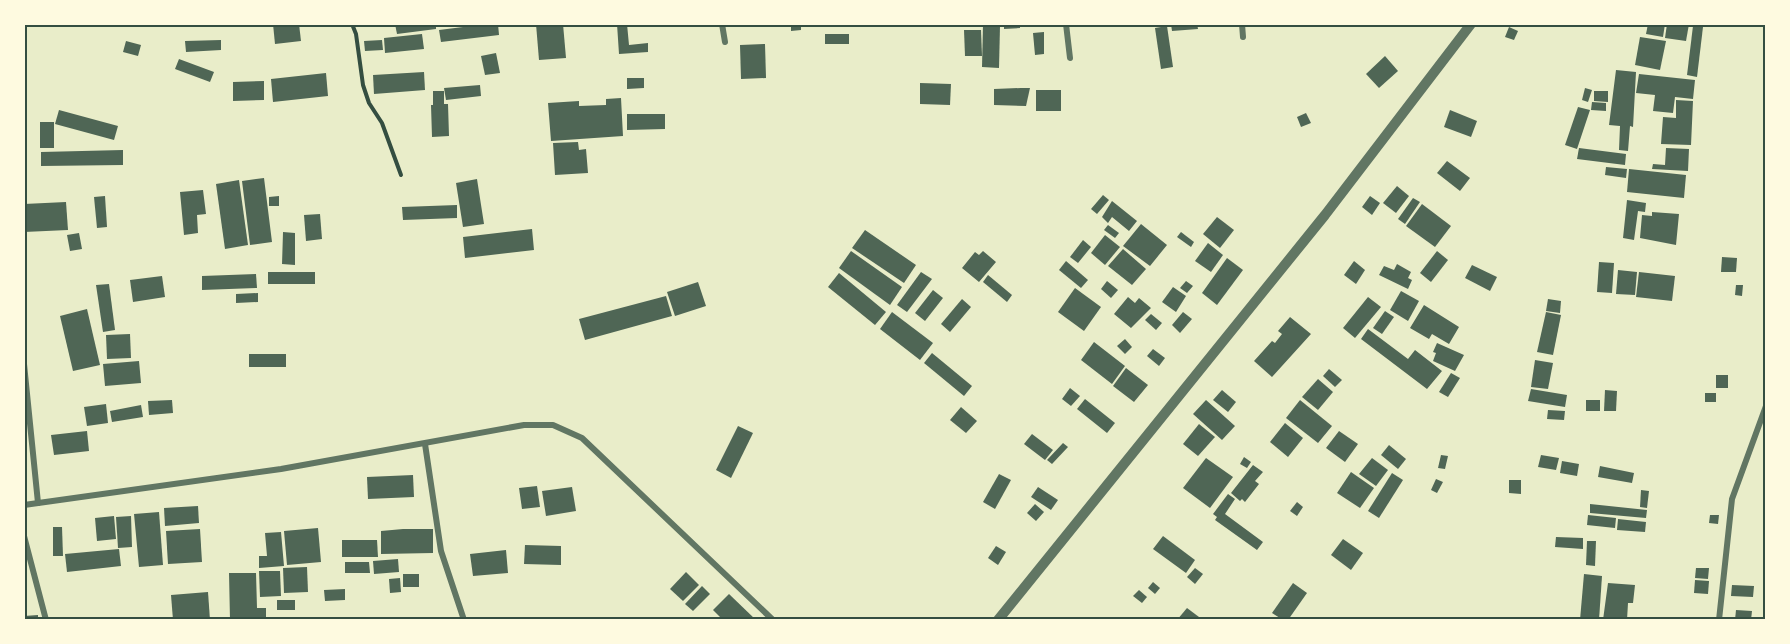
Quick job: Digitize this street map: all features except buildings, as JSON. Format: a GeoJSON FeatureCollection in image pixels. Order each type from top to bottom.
{"type":"FeatureCollection","features":[{"type":"Feature","properties":{"kind":"street"},"geometry":{"type":"LineString","coordinates":[[722,24],[725,42]]}},
{"type":"Feature","properties":{"kind":"street"},"geometry":{"type":"LineString","coordinates":[[1066,24],[1070,58]]}},
{"type":"Feature","properties":{"kind":"street"},"geometry":{"type":"LineString","coordinates":[[1242,24],[1243,37]]}},
{"type":"Feature","properties":{"kind":"street"},"geometry":{"type":"LineString","coordinates":[[998,620],[1325,215],[1471,24]]}},
{"type":"Feature","properties":{"kind":"street"},"geometry":{"type":"LineString","coordinates":[[1766,43],[1766,56]]}},
{"type":"Feature","properties":{"kind":"street"},"geometry":{"type":"LineString","coordinates":[[24,364],[38,503]]}},
{"type":"Feature","properties":{"kind":"street"},"geometry":{"type":"LineString","coordinates":[[1719,620],[1732,499],[1766,406]]}},
{"type":"Feature","properties":{"kind":"street"},"geometry":{"type":"LineString","coordinates":[[24,505],[281,470],[524,425],[553,425],[582,438],[773,620]]}},
{"type":"Feature","properties":{"kind":"street"},"geometry":{"type":"LineString","coordinates":[[425,444],[441,551],[464,620]]}},
{"type":"Feature","properties":{"kind":"street"},"geometry":{"type":"LineString","coordinates":[[24,536],[46,620]]}},
{"type":"Feature","properties":{"kind":"path"},"geometry":{"type":"LineString","coordinates":[[352,24],[356,34],[363,85],[369,103],[382,123],[401,175]]}}]}
